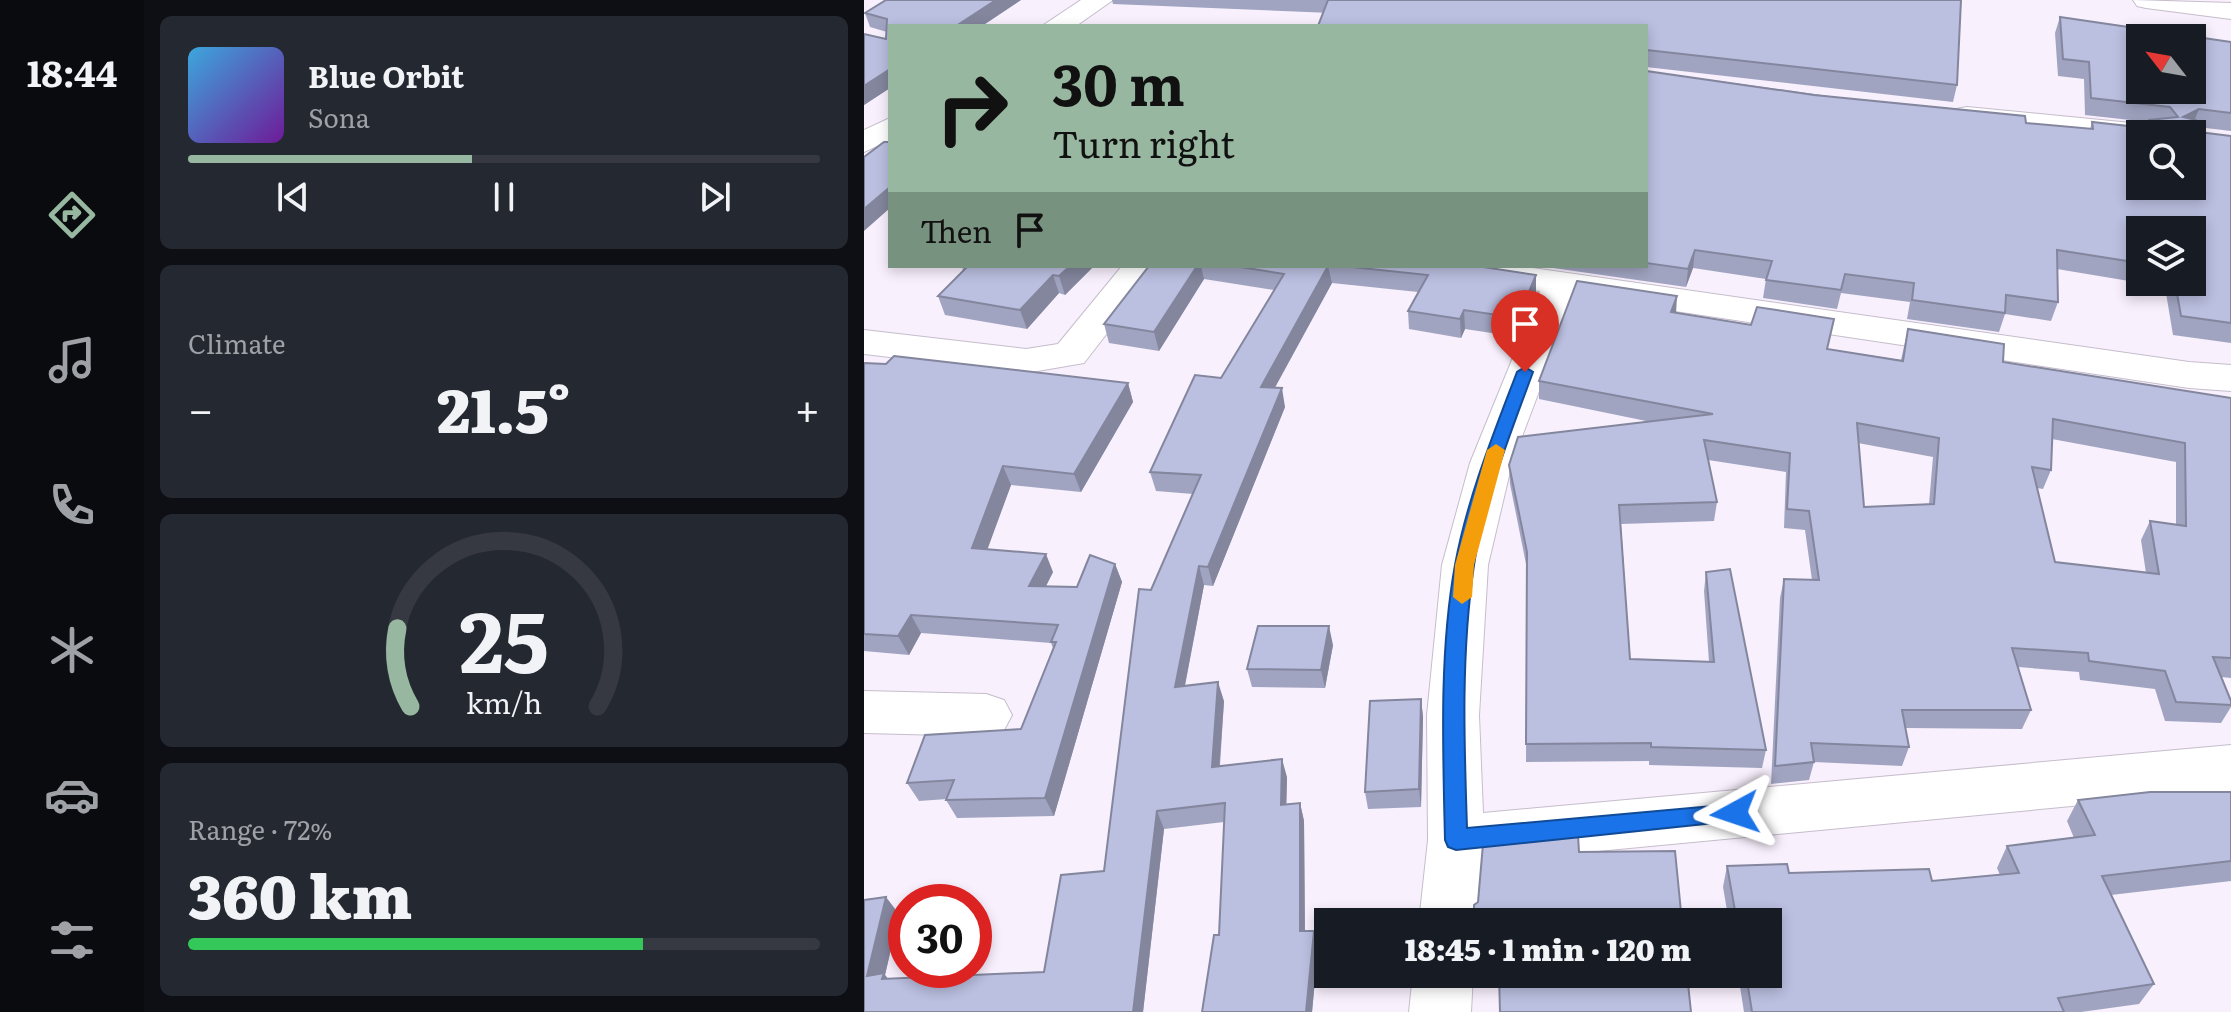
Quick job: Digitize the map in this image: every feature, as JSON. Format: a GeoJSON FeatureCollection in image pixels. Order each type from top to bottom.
{"type":"FeatureCollection","features":[{"type":"Feature","properties":{"kind":"street"},"geometry":{"type":"LineString","coordinates":[[1059,24],[1100,0]]}},
{"type":"Feature","properties":{"kind":"street"},"geometry":{"type":"LineString","coordinates":[[2146,0],[2231,11]]}},
{"type":"Feature","properties":{"kind":"street"},"geometry":{"type":"LineString","coordinates":[[1935,113],[2126,131]]}},
{"type":"Feature","properties":{"kind":"street"},"geometry":{"type":"LineString","coordinates":[[864,143],[888,128]]}},
{"type":"Feature","properties":{"kind":"street"},"geometry":{"type":"LineString","coordinates":[[864,342],[1026,361],[1070,354],[1139,268]]}},
{"type":"Feature","properties":{"kind":"street"},"geometry":{"type":"LineString","coordinates":[[1455,268],[1561,286],[2189,375],[2231,378]]}},
{"type":"Feature","properties":{"kind":"street"},"geometry":{"type":"LineString","coordinates":[[1449,908],[1456,840],[1453,715],[1465,565],[1491,463],[1561,286]]}},
{"type":"Feature","properties":{"kind":"street"},"geometry":{"type":"LineString","coordinates":[[864,712],[986,715]]}},
{"type":"Feature","properties":{"kind":"street"},"geometry":{"type":"LineString","coordinates":[[1456,840],[2231,768]]}},
{"type":"Feature","properties":{"kind":"street"},"geometry":{"type":"LineString","coordinates":[[1440,1012],[1442,988]]}},
{"type":"Feature","properties":{"kind":"building"},"geometry":{"type":"Polygon","coordinates":[[[886,0],[996,0],[959,24],[888,24],[888,70],[864,86],[864,34],[886,39],[887,19],[865,13],[886,0]]]}},
{"type":"Feature","properties":{"kind":"building"},"geometry":{"type":"Polygon","coordinates":[[[1328,0],[1961,0],[1957,85],[1648,50],[1648,24],[1319,24],[1328,0]]]}},
{"type":"Feature","properties":{"kind":"building"},"geometry":{"type":"Polygon","coordinates":[[[2060,17],[2126,27],[2126,102],[2091,98],[2089,62],[2063,59],[2060,17]]]}},
{"type":"Feature","properties":{"kind":"building"},"geometry":{"type":"Polygon","coordinates":[[[2206,38],[2231,42],[2231,113],[2199,109],[2183,117],[2196,120],[2149,120],[2178,117],[2170,107],[2144,104],[2206,104],[2206,38]]]}},
{"type":"Feature","properties":{"kind":"building"},"geometry":{"type":"Polygon","coordinates":[[[1648,71],[1814,95],[2025,116],[2026,123],[2093,129],[2092,122],[2126,126],[2126,200],[2206,200],[2206,133],[2231,136],[2231,323],[2181,316],[2177,296],[2206,296],[2206,216],[2126,216],[2126,261],[2057,250],[2058,302],[2006,295],[2005,313],[1912,300],[1914,283],[1845,274],[1841,290],[1766,280],[1772,261],[1695,250],[1688,269],[1648,263],[1648,71]]]}},
{"type":"Feature","properties":{"kind":"building"},"geometry":{"type":"Polygon","coordinates":[[[888,142],[888,189],[864,209],[864,157],[888,142]]]}},
{"type":"Feature","properties":{"kind":"building"},"geometry":{"type":"Polygon","coordinates":[[[966,268],[1068,268],[1059,276],[1053,275],[1020,310],[938,296],[966,268]]]}},
{"type":"Feature","properties":{"kind":"building"},"geometry":{"type":"Polygon","coordinates":[[[1147,268],[1196,268],[1154,332],[1104,324],[1147,268]]]}},
{"type":"Feature","properties":{"kind":"building"},"geometry":{"type":"Polygon","coordinates":[[[1246,268],[1327,268],[1261,387],[1282,388],[1208,567],[1199,566],[1175,687],[1218,682],[1212,767],[1282,759],[1281,805],[1300,803],[1300,931],[1314,931],[1306,1012],[1202,1012],[1214,935],[1219,935],[1225,803],[1157,811],[1133,1012],[864,1012],[864,900],[886,897],[867,976],[884,973],[882,979],[888,979],[888,988],[992,988],[992,974],[1044,972],[1061,875],[1104,871],[1139,589],[1151,590],[1201,475],[1150,472],[1195,375],[1221,378],[1284,274],[1246,268]]]}},
{"type":"Feature","properties":{"kind":"building"},"geometry":{"type":"Polygon","coordinates":[[[1361,268],[1490,268],[1536,275],[1518,318],[1464,310],[1460,319],[1408,311],[1428,275],[1361,268]]]}},
{"type":"Feature","properties":{"kind":"building"},"geometry":{"type":"Polygon","coordinates":[[[1577,281],[1677,296],[1671,312],[1751,325],[1757,307],[1834,319],[1827,349],[1903,361],[1908,329],[2004,344],[2003,362],[2231,398],[2231,658],[2213,657],[2231,705],[2176,702],[2165,671],[2089,661],[2088,653],[2012,648],[2031,710],[1902,710],[1909,747],[1811,743],[1814,762],[1775,766],[1784,579],[1819,580],[1809,511],[1787,509],[1790,453],[1704,440],[1717,502],[1619,505],[1630,659],[1714,662],[1706,572],[1730,569],[1766,750],[1651,747],[1651,743],[1526,744],[1527,552],[1509,465],[1518,437],[1713,414],[1539,381],[1577,281]],[[2053,419],[2051,470],[2032,467],[2055,562],[2159,574],[2150,521],[2186,526],[2185,443],[2053,419]],[[1857,423],[1864,507],[1934,504],[1939,438],[1857,423]]]}},
{"type":"Feature","properties":{"kind":"building"},"geometry":{"type":"Polygon","coordinates":[[[894,356],[1128,383],[1074,474],[1003,466],[972,548],[1046,554],[1029,586],[1077,587],[1090,555],[1115,564],[1045,798],[946,800],[954,780],[907,783],[925,735],[1021,729],[1056,642],[1051,642],[1058,625],[911,615],[898,636],[864,634],[864,363],[886,364],[894,356]]]}},
{"type":"Feature","properties":{"kind":"building"},"geometry":{"type":"Polygon","coordinates":[[[1258,626],[1329,626],[1321,670],[1247,669],[1258,626]]]}},
{"type":"Feature","properties":{"kind":"building"},"geometry":{"type":"Polygon","coordinates":[[[1421,699],[1419,789],[1365,792],[1370,701],[1421,699]]]}},
{"type":"Feature","properties":{"kind":"building"},"geometry":{"type":"Polygon","coordinates":[[[2150,792],[2231,792],[2231,861],[2102,876],[2154,984],[2058,998],[2064,1012],[1752,1012],[1748,988],[1782,988],[1782,908],[1734,908],[1727,866],[1787,864],[1789,873],[1929,869],[1932,881],[2019,873],[2007,846],[2095,835],[2078,800],[2150,792]]]}},
{"type":"Feature","properties":{"kind":"building"},"geometry":{"type":"Polygon","coordinates":[[[1578,835],[1579,852],[1675,851],[1681,908],[1474,908],[1478,902],[1483,844],[1578,835]]]}},
{"type":"Feature","properties":{"kind":"building"},"geometry":{"type":"Polygon","coordinates":[[[1499,988],[1688,988],[1691,1012],[1500,1012],[1499,988]]]}},
{"type":"Feature","properties":{"kind":"slow traffic"},"geometry":{"type":"LineString","coordinates":[[1462,597],[1465,565],[1496,450]]}},
{"type":"Feature","properties":{"kind":"route"},"geometry":{"type":"LineString","coordinates":[[1525,372],[1491,463],[1465,565],[1453,715],[1456,840],[1735,813]]}}]}
